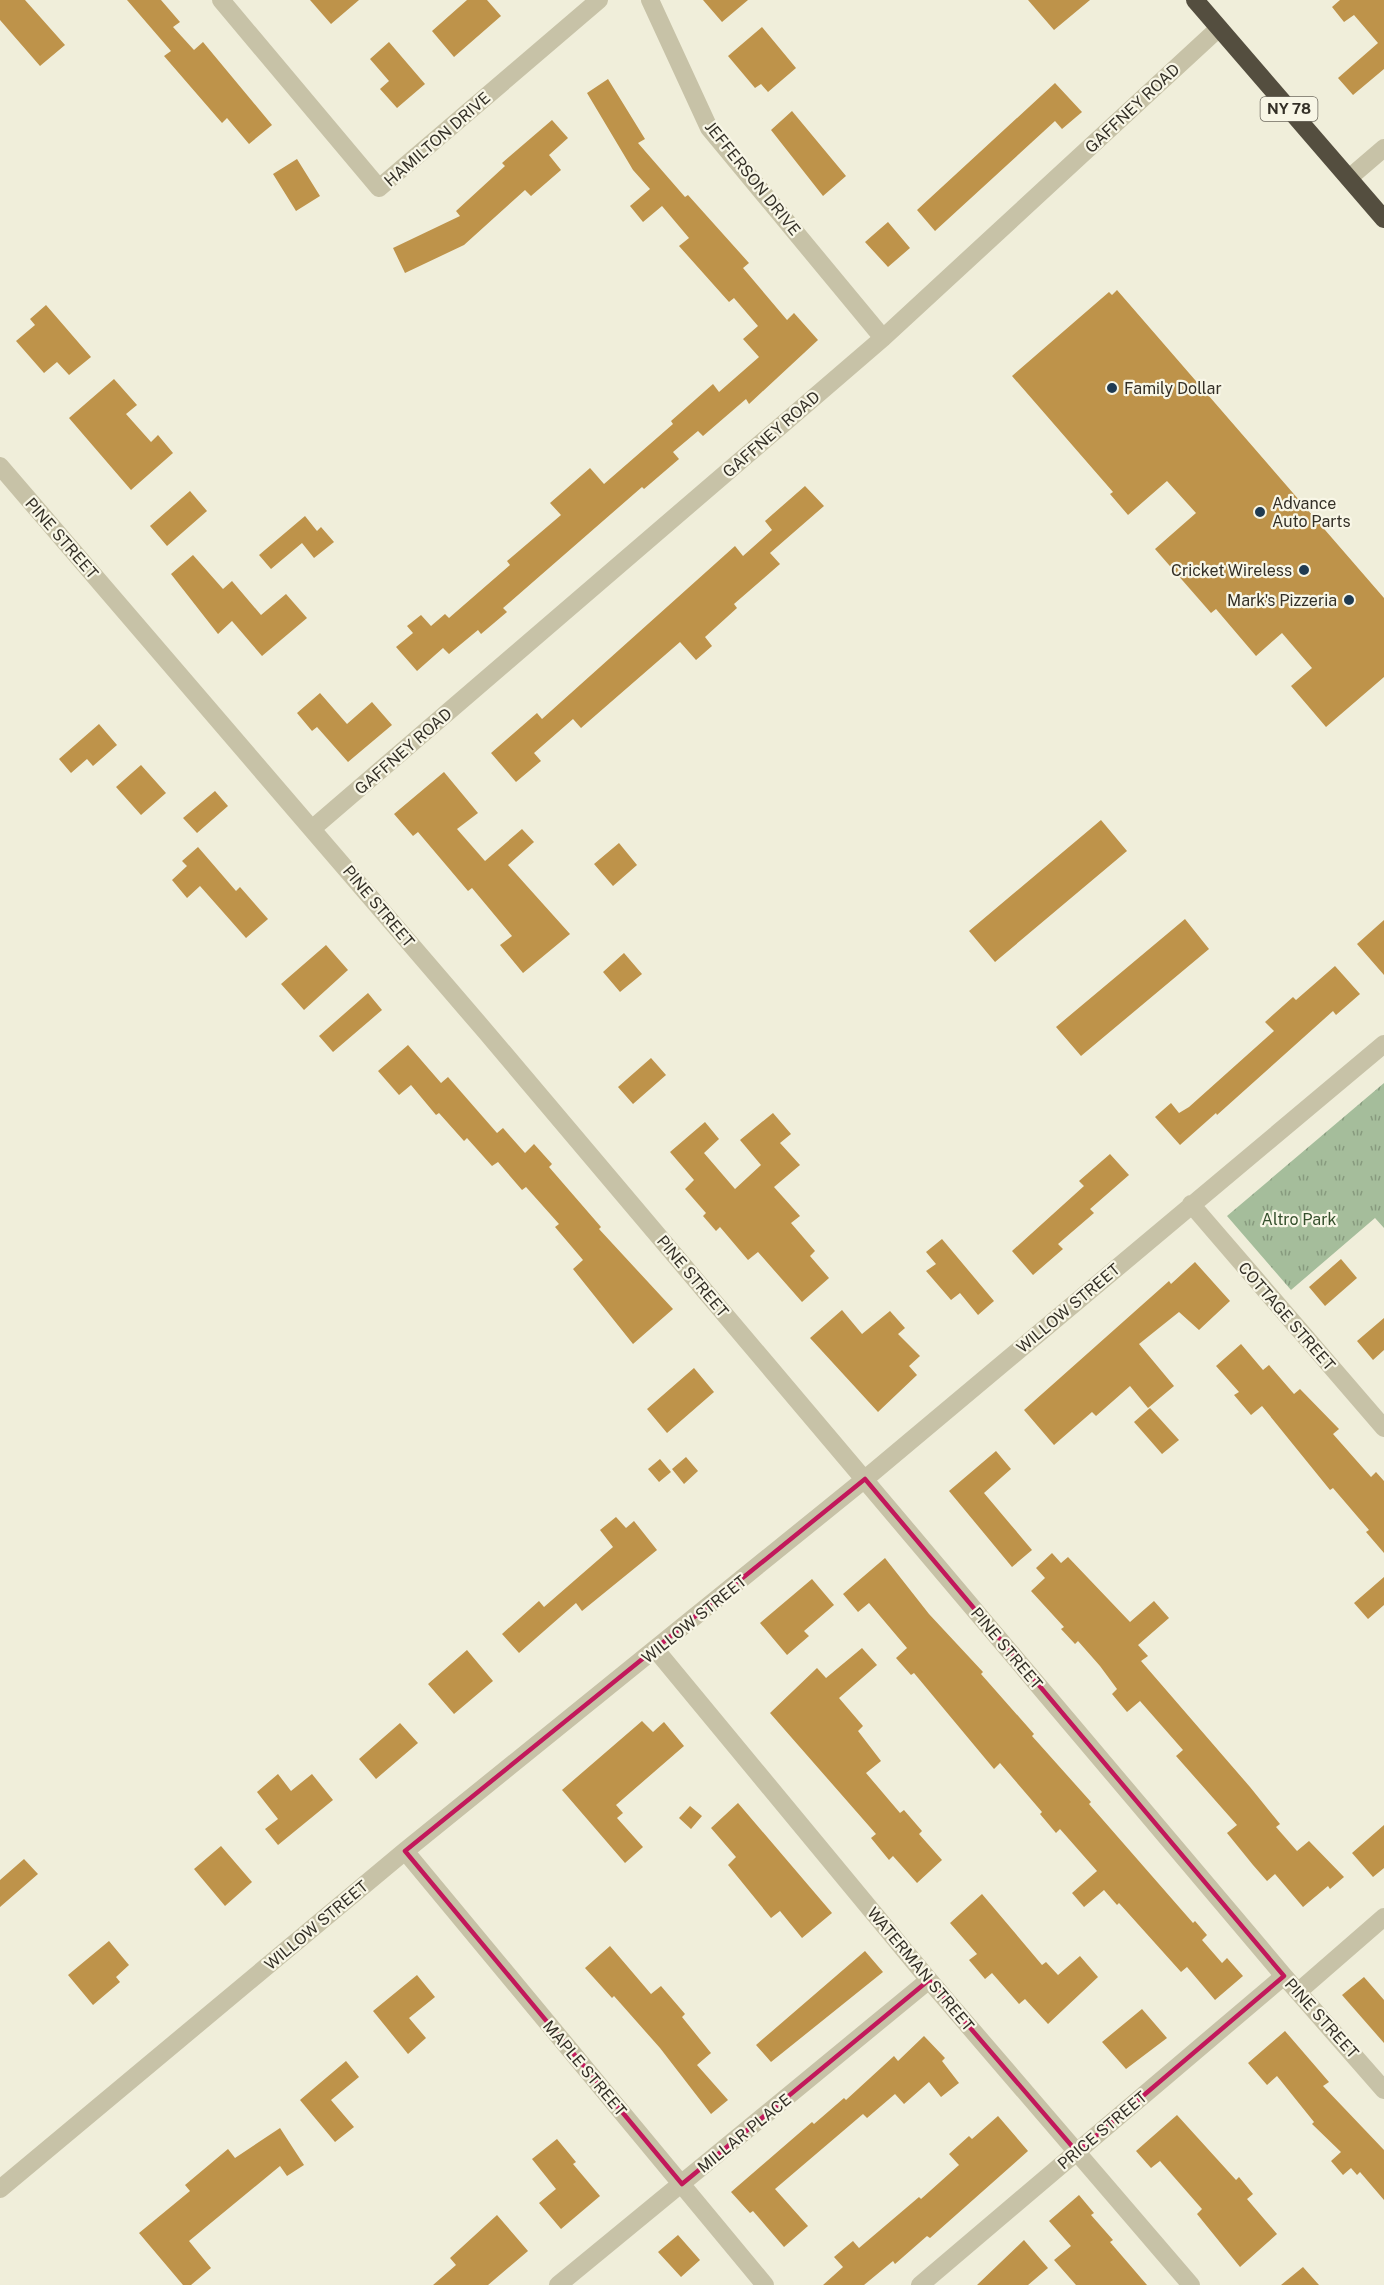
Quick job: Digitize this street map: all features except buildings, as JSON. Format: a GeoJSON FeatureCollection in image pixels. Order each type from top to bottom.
{"type":"FeatureCollection","features":[{"type":"Feature","properties":{"kind":"highway","name":"NY 78"},"geometry":{"type":"LineString","coordinates":[[1195,0],[1384,219]]}},
{"type":"Feature","properties":{"kind":"street","name":"HAMILTON DRIVE"},"geometry":{"type":"LineString","coordinates":[[221,0],[379,188],[598,0]]}},
{"type":"Feature","properties":{"kind":"street","name":"JEFFERSON DRIVE"},"geometry":{"type":"LineString","coordinates":[[650,0],[709,128],[883,338]]}},
{"type":"Feature","properties":{"kind":"street","name":"GAFFNEY ROAD"},"geometry":{"type":"LineString","coordinates":[[313,828],[883,338],[1219,28]]}},
{"type":"Feature","properties":{"kind":"street"},"geometry":{"type":"LineString","coordinates":[[1349,178],[1384,148]]}},
{"type":"Feature","properties":{"kind":"street","name":"PINE STREET"},"geometry":{"type":"LineString","coordinates":[[0,466],[313,828],[866,1479],[1284,1976],[1384,2090]]}},
{"type":"Feature","properties":{"kind":"street","name":"WILLOW STREET"},"geometry":{"type":"LineString","coordinates":[[0,2189],[405,1851],[657,1650],[866,1479],[1384,1044]]}},
{"type":"Feature","properties":{"kind":"street","name":"COTTAGE STREET"},"geometry":{"type":"LineString","coordinates":[[1191,1204],[1384,1428]]}},
{"type":"Feature","properties":{"kind":"street","name":"WATERMAN STREET"},"geometry":{"type":"LineString","coordinates":[[657,1650],[929,1980],[1191,2285]]}},
{"type":"Feature","properties":{"kind":"street","name":"MAPLE STREET"},"geometry":{"type":"LineString","coordinates":[[405,1851],[765,2285]]}},
{"type":"Feature","properties":{"kind":"street"},"geometry":{"type":"LineString","coordinates":[[1299,1991],[1384,1917]]}},
{"type":"Feature","properties":{"kind":"street","name":"PRICE STREET"},"geometry":{"type":"LineString","coordinates":[[920,2285],[1284,1976]]}},
{"type":"Feature","properties":{"kind":"street","name":"MILLAR PLACE"},"geometry":{"type":"LineString","coordinates":[[558,2285],[929,1980]]}},
{"type":"Feature","properties":{"kind":"highlighted area"},"geometry":{"type":"Polygon","coordinates":[[[865,1479],[1284,1976],[1077,2152],[929,1980],[682,2184],[405,1851],[865,1479]]]}},
{"type":"Feature","properties":{"kind":"green space","name":"Altro Park"},"geometry":{"type":"Polygon","coordinates":[[[1384,1083],[1384,1228],[1375,1218],[1291,1290],[1227,1216],[1384,1083]]]}},
{"type":"Feature","properties":{"kind":"place","name":"Family Dollar"},"geometry":{"type":"Point","coordinates":[1112,388]}},
{"type":"Feature","properties":{"kind":"place","name":"Advance Auto Parts"},"geometry":{"type":"Point","coordinates":[1260,512]}},
{"type":"Feature","properties":{"kind":"place","name":"Cricket Wireless"},"geometry":{"type":"Point","coordinates":[1304,570]}},
{"type":"Feature","properties":{"kind":"place","name":"Mark's Pizzeria"},"geometry":{"type":"Point","coordinates":[1349,600]}}]}
